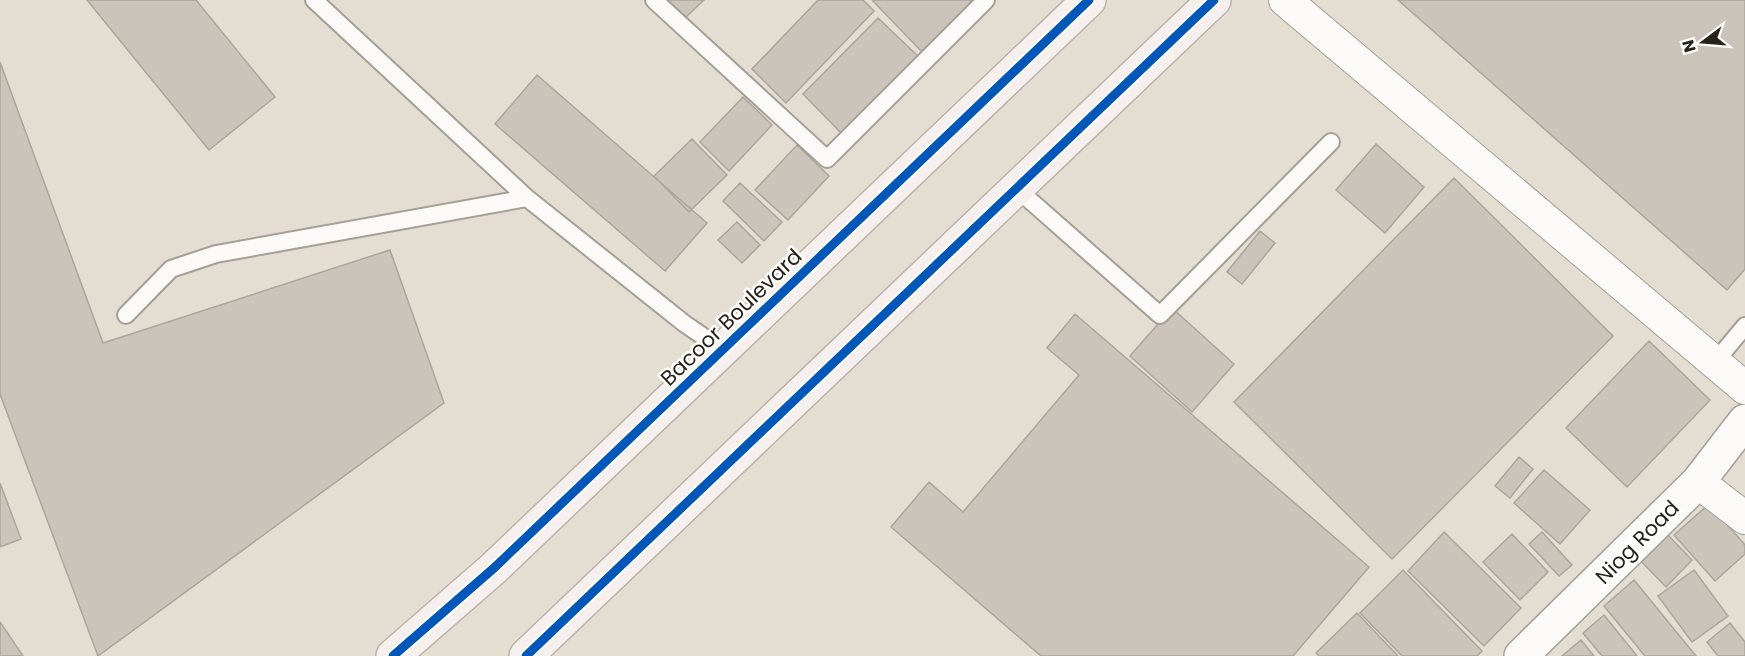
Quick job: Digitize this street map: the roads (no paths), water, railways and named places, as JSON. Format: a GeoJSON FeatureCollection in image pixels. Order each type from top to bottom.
{"type":"FeatureCollection","features":[{"type":"Feature","properties":{"kind":"main road","name":"Bacoor Boulevard"},"geometry":{"type":"LineString","coordinates":[[393,656],[494,568],[1089,0]]}},
{"type":"Feature","properties":{"kind":"main road"},"geometry":{"type":"LineString","coordinates":[[526,656],[1214,0]]}},
{"type":"Feature","properties":{"kind":"street"},"geometry":{"type":"LineString","coordinates":[[1285,0],[1745,387]]}},
{"type":"Feature","properties":{"kind":"street","name":"Niog Road"},"geometry":{"type":"LineString","coordinates":[[1521,656],[1698,482],[1745,421]]}},
{"type":"Feature","properties":{"kind":"street"},"geometry":{"type":"LineString","coordinates":[[1698,482],[1745,518]]}},
{"type":"Feature","properties":{"kind":"lane"},"geometry":{"type":"LineString","coordinates":[[314,0],[527,198],[684,324],[723,350]]}},
{"type":"Feature","properties":{"kind":"lane"},"geometry":{"type":"LineString","coordinates":[[654,0],[827,159],[986,0]]}},
{"type":"Feature","properties":{"kind":"lane"},"geometry":{"type":"LineString","coordinates":[[1016,188],[1160,315],[1331,142]]}},
{"type":"Feature","properties":{"kind":"lane"},"geometry":{"type":"LineString","coordinates":[[126,315],[171,269],[216,254],[527,198]]}},
{"type":"Feature","properties":{"kind":"lane"},"geometry":{"type":"LineString","coordinates":[[1715,362],[1745,326]]}}]}
